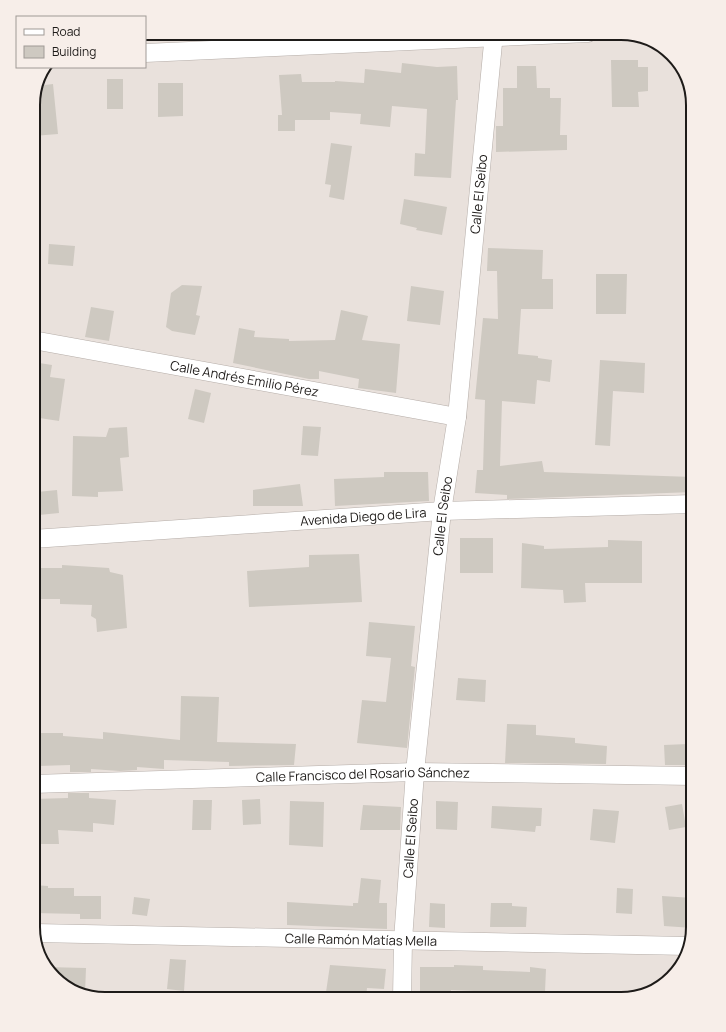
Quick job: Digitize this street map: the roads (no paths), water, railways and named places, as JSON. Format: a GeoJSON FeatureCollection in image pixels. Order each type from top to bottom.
{"type":"FeatureCollection","features":[{"type":"Feature","properties":{"kind":"street"},"geometry":{"type":"LineString","coordinates":[[146,53],[397,40]]}},
{"type":"Feature","properties":{"kind":"street","name":"Calle El Seibo"},"geometry":{"type":"LineString","coordinates":[[402,992],[403,940],[415,772],[442,511],[457,417],[494,40]]}},
{"type":"Feature","properties":{"kind":"street","name":"Calle Andrés Emilio Pérez"},"geometry":{"type":"LineString","coordinates":[[40,341],[457,417]]}},
{"type":"Feature","properties":{"kind":"street","name":"Avenida Diego de Lira"},"geometry":{"type":"LineString","coordinates":[[40,539],[442,511],[686,504]]}},
{"type":"Feature","properties":{"kind":"street","name":"Calle Francisco del Rosario Sánchez"},"geometry":{"type":"LineString","coordinates":[[40,784],[415,772],[686,776]]}},
{"type":"Feature","properties":{"kind":"street","name":"Calle Ramón Matías Mella"},"geometry":{"type":"LineString","coordinates":[[41,933],[683,946]]}}]}
